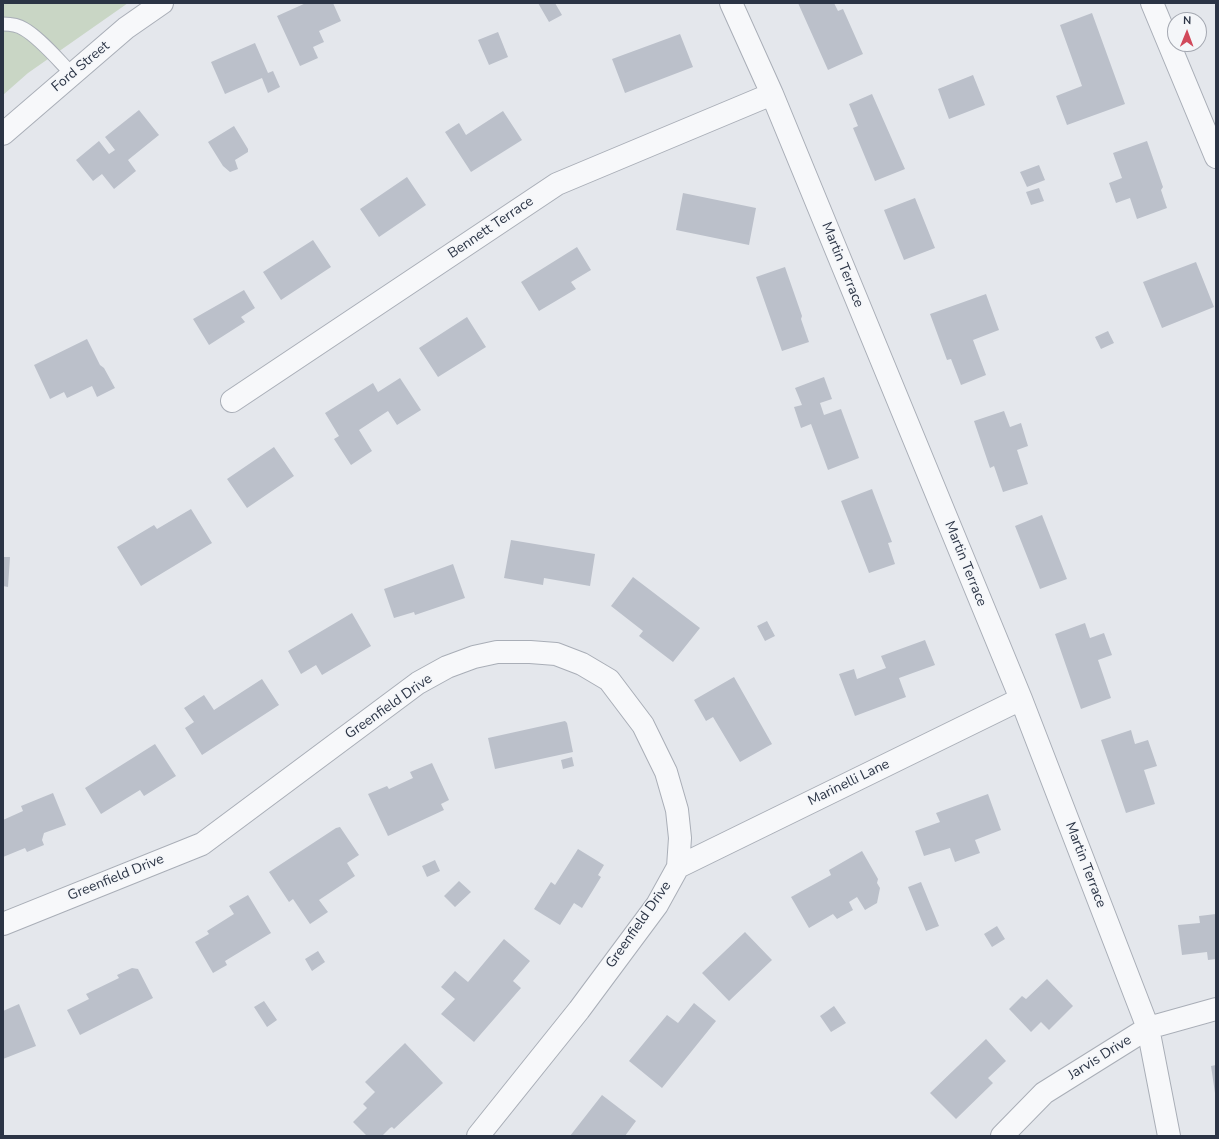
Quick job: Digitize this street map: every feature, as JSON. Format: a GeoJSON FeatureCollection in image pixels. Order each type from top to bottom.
{"type":"FeatureCollection","features":[{"type":"Feature","properties":{"kind":"street","name":"Ford Street"},"geometry":{"type":"LineString","coordinates":[[3,134],[126,28],[162,3]]}},
{"type":"Feature","properties":{"kind":"street","name":"Martin Terrace"},"geometry":{"type":"LineString","coordinates":[[731,3],[772,94],[1021,699],[1148,1028],[1169,1136]]}},
{"type":"Feature","properties":{"kind":"street"},"geometry":{"type":"LineString","coordinates":[[1152,3],[1216,157]]}},
{"type":"Feature","properties":{"kind":"street","name":"Bennett Terrace"},"geometry":{"type":"LineString","coordinates":[[232,401],[557,184],[772,94]]}},
{"type":"Feature","properties":{"kind":"street","name":"Greenfield Drive"},"geometry":{"type":"LineString","coordinates":[[3,924],[202,844],[418,683],[447,667],[474,657],[497,652],[556,654],[582,664],[609,680],[643,725],[666,772],[680,831],[678,867],[657,905],[579,1010],[478,1136]]}},
{"type":"Feature","properties":{"kind":"street","name":"Marinelli Lane"},"geometry":{"type":"LineString","coordinates":[[678,867],[1021,699]]}},
{"type":"Feature","properties":{"kind":"street","name":"Jarvis Drive"},"geometry":{"type":"LineString","coordinates":[[1002,1136],[1044,1093],[1148,1028],[1216,1009]]}},
{"type":"Feature","properties":{"kind":"lane"},"geometry":{"type":"LineString","coordinates":[[3,24],[10,24],[24,28],[38,39],[72,74]]}},
{"type":"Feature","properties":{"kind":"green space"},"geometry":{"type":"Polygon","coordinates":[[[3,3],[128,3],[28,73],[3,95],[3,3]]]}},
{"type":"Feature","properties":{"kind":"building"},"geometry":{"type":"Polygon","coordinates":[[[306,3],[333,3],[341,21],[319,31],[324,42],[313,47],[318,58],[300,66],[277,16],[306,3]]]}},
{"type":"Feature","properties":{"kind":"building"},"geometry":{"type":"Polygon","coordinates":[[[538,3],[555,3],[562,15],[549,22],[538,3]]]}},
{"type":"Feature","properties":{"kind":"building"},"geometry":{"type":"Polygon","coordinates":[[[798,3],[834,3],[838,11],[843,9],[863,54],[828,70],[798,3]]]}},
{"type":"Feature","properties":{"kind":"building"},"geometry":{"type":"Polygon","coordinates":[[[1092,13],[1125,104],[1067,125],[1056,96],[1082,86],[1060,25],[1092,13]]]}},
{"type":"Feature","properties":{"kind":"building"},"geometry":{"type":"Polygon","coordinates":[[[498,32],[508,57],[489,65],[478,40],[498,32]]]}},
{"type":"Feature","properties":{"kind":"building"},"geometry":{"type":"Polygon","coordinates":[[[680,34],[693,67],[625,93],[612,59],[680,34]]]}},
{"type":"Feature","properties":{"kind":"building"},"geometry":{"type":"Polygon","coordinates":[[[255,43],[268,73],[273,71],[280,87],[268,93],[262,78],[225,94],[211,62],[255,43]]]}},
{"type":"Feature","properties":{"kind":"building"},"geometry":{"type":"Polygon","coordinates":[[[973,75],[985,105],[949,119],[938,89],[973,75]]]}},
{"type":"Feature","properties":{"kind":"building"},"geometry":{"type":"Polygon","coordinates":[[[872,94],[905,169],[875,181],[853,128],[858,126],[849,104],[872,94]]]}},
{"type":"Feature","properties":{"kind":"building"},"geometry":{"type":"Polygon","coordinates":[[[139,110],[159,135],[128,160],[136,171],[114,189],[102,174],[93,181],[76,160],[99,141],[109,154],[115,150],[105,137],[139,110]]]}},
{"type":"Feature","properties":{"kind":"building"},"geometry":{"type":"Polygon","coordinates":[[[503,111],[522,140],[471,172],[445,132],[459,123],[466,135],[503,111]]]}},
{"type":"Feature","properties":{"kind":"building"},"geometry":{"type":"Polygon","coordinates":[[[234,126],[248,149],[248,152],[235,160],[238,169],[230,172],[223,166],[208,142],[234,126]]]}},
{"type":"Feature","properties":{"kind":"building"},"geometry":{"type":"Polygon","coordinates":[[[1147,141],[1163,187],[1161,190],[1167,208],[1137,219],[1130,198],[1116,203],[1109,183],[1122,178],[1113,153],[1147,141]]]}},
{"type":"Feature","properties":{"kind":"building"},"geometry":{"type":"Polygon","coordinates":[[[1039,165],[1045,180],[1027,187],[1020,172],[1039,165]]]}},
{"type":"Feature","properties":{"kind":"building"},"geometry":{"type":"Polygon","coordinates":[[[407,177],[426,205],[379,237],[360,209],[407,177]]]}},
{"type":"Feature","properties":{"kind":"building"},"geometry":{"type":"Polygon","coordinates":[[[1039,188],[1044,201],[1031,205],[1026,192],[1039,188]]]}},
{"type":"Feature","properties":{"kind":"building"},"geometry":{"type":"Polygon","coordinates":[[[683,193],[756,208],[749,245],[676,230],[683,193]]]}},
{"type":"Feature","properties":{"kind":"building"},"geometry":{"type":"Polygon","coordinates":[[[915,198],[935,248],[904,260],[884,210],[915,198]]]}},
{"type":"Feature","properties":{"kind":"building"},"geometry":{"type":"Polygon","coordinates":[[[313,240],[331,267],[281,300],[263,272],[313,240]]]}},
{"type":"Feature","properties":{"kind":"building"},"geometry":{"type":"Polygon","coordinates":[[[577,247],[591,270],[571,282],[576,289],[539,311],[521,282],[577,247]]]}},
{"type":"Feature","properties":{"kind":"building"},"geometry":{"type":"Polygon","coordinates":[[[1196,262],[1214,307],[1162,328],[1143,282],[1196,262]]]}},
{"type":"Feature","properties":{"kind":"building"},"geometry":{"type":"Polygon","coordinates":[[[785,267],[802,316],[801,319],[809,342],[782,351],[756,277],[785,267]]]}},
{"type":"Feature","properties":{"kind":"building"},"geometry":{"type":"Polygon","coordinates":[[[244,290],[255,308],[241,317],[245,322],[209,345],[193,319],[244,290]]]}},
{"type":"Feature","properties":{"kind":"building"},"geometry":{"type":"Polygon","coordinates":[[[986,294],[999,330],[973,340],[986,375],[961,385],[951,359],[947,360],[930,314],[986,294]]]}},
{"type":"Feature","properties":{"kind":"building"},"geometry":{"type":"Polygon","coordinates":[[[467,317],[486,347],[438,377],[419,348],[467,317]]]}},
{"type":"Feature","properties":{"kind":"building"},"geometry":{"type":"Polygon","coordinates":[[[1108,331],[1114,343],[1101,349],[1095,337],[1108,331]]]}},
{"type":"Feature","properties":{"kind":"building"},"geometry":{"type":"Polygon","coordinates":[[[87,339],[100,365],[104,368],[115,388],[97,397],[92,386],[67,398],[64,392],[50,399],[34,365],[87,339]]]}},
{"type":"Feature","properties":{"kind":"building"},"geometry":{"type":"Polygon","coordinates":[[[824,377],[832,399],[820,403],[824,415],[841,409],[859,458],[828,470],[811,424],[801,428],[794,407],[802,405],[795,388],[824,377]]]}},
{"type":"Feature","properties":{"kind":"building"},"geometry":{"type":"Polygon","coordinates":[[[400,378],[421,410],[397,425],[388,411],[359,430],[372,451],[351,465],[334,439],[339,436],[325,413],[373,383],[378,392],[400,378]]]}},
{"type":"Feature","properties":{"kind":"building"},"geometry":{"type":"Polygon","coordinates":[[[1004,411],[1010,427],[1021,423],[1028,446],[1017,450],[1028,484],[1003,492],[994,466],[990,468],[974,421],[1004,411]]]}},
{"type":"Feature","properties":{"kind":"building"},"geometry":{"type":"Polygon","coordinates":[[[274,447],[294,476],[247,508],[227,479],[274,447]]]}},
{"type":"Feature","properties":{"kind":"building"},"geometry":{"type":"Polygon","coordinates":[[[872,489],[892,542],[888,543],[895,564],[869,573],[841,501],[872,489]]]}},
{"type":"Feature","properties":{"kind":"building"},"geometry":{"type":"Polygon","coordinates":[[[191,509],[212,543],[141,586],[117,547],[154,525],[157,529],[191,509]]]}},
{"type":"Feature","properties":{"kind":"building"},"geometry":{"type":"Polygon","coordinates":[[[1042,515],[1067,579],[1040,589],[1015,526],[1042,515]]]}},
{"type":"Feature","properties":{"kind":"building"},"geometry":{"type":"Polygon","coordinates":[[[511,540],[595,554],[590,586],[544,578],[543,585],[504,578],[511,540]]]}},
{"type":"Feature","properties":{"kind":"building"},"geometry":{"type":"Polygon","coordinates":[[[3,557],[10,557],[8,587],[3,586],[3,557]]]}},
{"type":"Feature","properties":{"kind":"building"},"geometry":{"type":"Polygon","coordinates":[[[453,564],[465,598],[415,615],[414,612],[394,618],[384,589],[453,564]]]}},
{"type":"Feature","properties":{"kind":"building"},"geometry":{"type":"Polygon","coordinates":[[[633,577],[700,628],[673,662],[639,636],[643,631],[611,606],[633,577]]]}},
{"type":"Feature","properties":{"kind":"building"},"geometry":{"type":"Polygon","coordinates":[[[352,613],[371,646],[322,675],[316,665],[301,674],[288,651],[352,613]]]}},
{"type":"Feature","properties":{"kind":"building"},"geometry":{"type":"Polygon","coordinates":[[[767,621],[775,636],[765,641],[757,626],[767,621]]]}},
{"type":"Feature","properties":{"kind":"building"},"geometry":{"type":"Polygon","coordinates":[[[1085,623],[1090,638],[1104,633],[1112,655],[1098,660],[1111,698],[1081,709],[1055,634],[1085,623]]]}},
{"type":"Feature","properties":{"kind":"building"},"geometry":{"type":"Polygon","coordinates":[[[925,640],[935,665],[899,678],[906,697],[855,716],[839,674],[854,669],[857,679],[886,668],[881,656],[925,640]]]}},
{"type":"Feature","properties":{"kind":"building"},"geometry":{"type":"Polygon","coordinates":[[[734,677],[772,744],[740,762],[713,717],[706,721],[694,700],[734,677]]]}},
{"type":"Feature","properties":{"kind":"building"},"geometry":{"type":"Polygon","coordinates":[[[262,679],[279,705],[202,755],[185,728],[194,722],[184,708],[204,695],[214,710],[262,679]]]}},
{"type":"Feature","properties":{"kind":"building"},"geometry":{"type":"Polygon","coordinates":[[[565,721],[567,723],[573,752],[495,769],[488,738],[565,721]]]}},
{"type":"Feature","properties":{"kind":"building"},"geometry":{"type":"Polygon","coordinates":[[[1131,730],[1135,744],[1148,740],[1157,766],[1144,770],[1155,804],[1126,813],[1101,740],[1131,730]]]}},
{"type":"Feature","properties":{"kind":"building"},"geometry":{"type":"Polygon","coordinates":[[[155,744],[176,776],[144,796],[140,790],[101,814],[85,788],[155,744]]]}},
{"type":"Feature","properties":{"kind":"building"},"geometry":{"type":"Polygon","coordinates":[[[572,757],[574,766],[563,769],[561,760],[572,757]]]}},
{"type":"Feature","properties":{"kind":"building"},"geometry":{"type":"Polygon","coordinates":[[[432,763],[449,800],[441,804],[444,810],[388,836],[368,794],[387,786],[389,789],[413,778],[410,772],[432,763]]]}},
{"type":"Feature","properties":{"kind":"building"},"geometry":{"type":"Polygon","coordinates":[[[53,793],[66,825],[44,833],[42,840],[44,845],[27,852],[25,848],[3,857],[3,820],[23,811],[21,806],[53,793]]]}},
{"type":"Feature","properties":{"kind":"building"},"geometry":{"type":"Polygon","coordinates":[[[988,794],[1001,830],[975,840],[980,853],[955,862],[950,848],[924,856],[915,831],[940,822],[936,813],[988,794]]]}},
{"type":"Feature","properties":{"kind":"building"},"geometry":{"type":"Polygon","coordinates":[[[340,827],[359,855],[347,863],[355,876],[319,900],[328,912],[310,924],[293,899],[289,902],[269,872],[336,828],[340,827]]]}},
{"type":"Feature","properties":{"kind":"building"},"geometry":{"type":"Polygon","coordinates":[[[578,849],[604,865],[598,875],[601,877],[582,908],[574,903],[560,925],[534,909],[551,882],[555,885],[578,849]]]}},
{"type":"Feature","properties":{"kind":"building"},"geometry":{"type":"Polygon","coordinates":[[[862,851],[878,879],[877,883],[880,888],[877,903],[865,910],[857,897],[849,902],[853,910],[837,919],[833,914],[809,928],[791,897],[831,875],[829,870],[862,851]]]}},
{"type":"Feature","properties":{"kind":"building"},"geometry":{"type":"Polygon","coordinates":[[[435,860],[440,871],[427,877],[422,866],[435,860]]]}},
{"type":"Feature","properties":{"kind":"building"},"geometry":{"type":"Polygon","coordinates":[[[459,881],[471,892],[455,907],[444,896],[459,881]]]}},
{"type":"Feature","properties":{"kind":"building"},"geometry":{"type":"Polygon","coordinates":[[[921,882],[939,926],[926,931],[908,887],[921,882]]]}},
{"type":"Feature","properties":{"kind":"building"},"geometry":{"type":"Polygon","coordinates":[[[248,895],[271,933],[225,961],[227,965],[213,973],[195,942],[209,934],[207,931],[234,914],[229,906],[248,895]]]}},
{"type":"Feature","properties":{"kind":"building"},"geometry":{"type":"Polygon","coordinates":[[[1216,914],[1216,959],[1208,960],[1207,952],[1182,955],[1178,925],[1200,923],[1199,916],[1216,914]]]}},
{"type":"Feature","properties":{"kind":"building"},"geometry":{"type":"Polygon","coordinates":[[[997,926],[1005,939],[992,947],[984,934],[997,926]]]}},
{"type":"Feature","properties":{"kind":"building"},"geometry":{"type":"Polygon","coordinates":[[[745,932],[772,960],[729,1001],[702,973],[745,932]]]}},
{"type":"Feature","properties":{"kind":"building"},"geometry":{"type":"Polygon","coordinates":[[[504,939],[530,961],[513,981],[521,988],[474,1042],[441,1014],[455,999],[441,987],[455,971],[468,982],[504,939]]]}},
{"type":"Feature","properties":{"kind":"building"},"geometry":{"type":"Polygon","coordinates":[[[318,951],[325,962],[312,971],[305,959],[318,951]]]}},
{"type":"Feature","properties":{"kind":"building"},"geometry":{"type":"Polygon","coordinates":[[[132,968],[138,969],[153,998],[80,1035],[67,1010],[89,999],[86,994],[119,978],[117,975],[132,968]]]}},
{"type":"Feature","properties":{"kind":"building"},"geometry":{"type":"Polygon","coordinates":[[[1047,979],[1073,1006],[1049,1030],[1041,1022],[1031,1032],[1009,1009],[1022,996],[1026,999],[1047,979]]]}},
{"type":"Feature","properties":{"kind":"building"},"geometry":{"type":"Polygon","coordinates":[[[264,1001],[277,1020],[267,1027],[254,1007],[264,1001]]]}},
{"type":"Feature","properties":{"kind":"building"},"geometry":{"type":"Polygon","coordinates":[[[694,1003],[716,1021],[662,1088],[629,1061],[667,1015],[678,1023],[694,1003]]]}},
{"type":"Feature","properties":{"kind":"building"},"geometry":{"type":"Polygon","coordinates":[[[19,1004],[36,1046],[3,1059],[3,1011],[19,1004]]]}},
{"type":"Feature","properties":{"kind":"building"},"geometry":{"type":"Polygon","coordinates":[[[834,1006],[846,1023],[831,1032],[820,1016],[834,1006]]]}},
{"type":"Feature","properties":{"kind":"building"},"geometry":{"type":"Polygon","coordinates":[[[986,1039],[1006,1061],[988,1078],[993,1083],[956,1119],[930,1093],[986,1039]]]}},
{"type":"Feature","properties":{"kind":"building"},"geometry":{"type":"Polygon","coordinates":[[[405,1043],[443,1083],[394,1129],[392,1127],[390,1128],[382,1136],[367,1136],[353,1122],[367,1108],[363,1104],[375,1092],[365,1082],[405,1043]]]}},
{"type":"Feature","properties":{"kind":"building"},"geometry":{"type":"Polygon","coordinates":[[[1216,1065],[1216,1093],[1215,1093],[1211,1066],[1216,1065]]]}},
{"type":"Feature","properties":{"kind":"building"},"geometry":{"type":"Polygon","coordinates":[[[602,1095],[636,1121],[625,1136],[570,1136],[602,1095]]]}}]}
